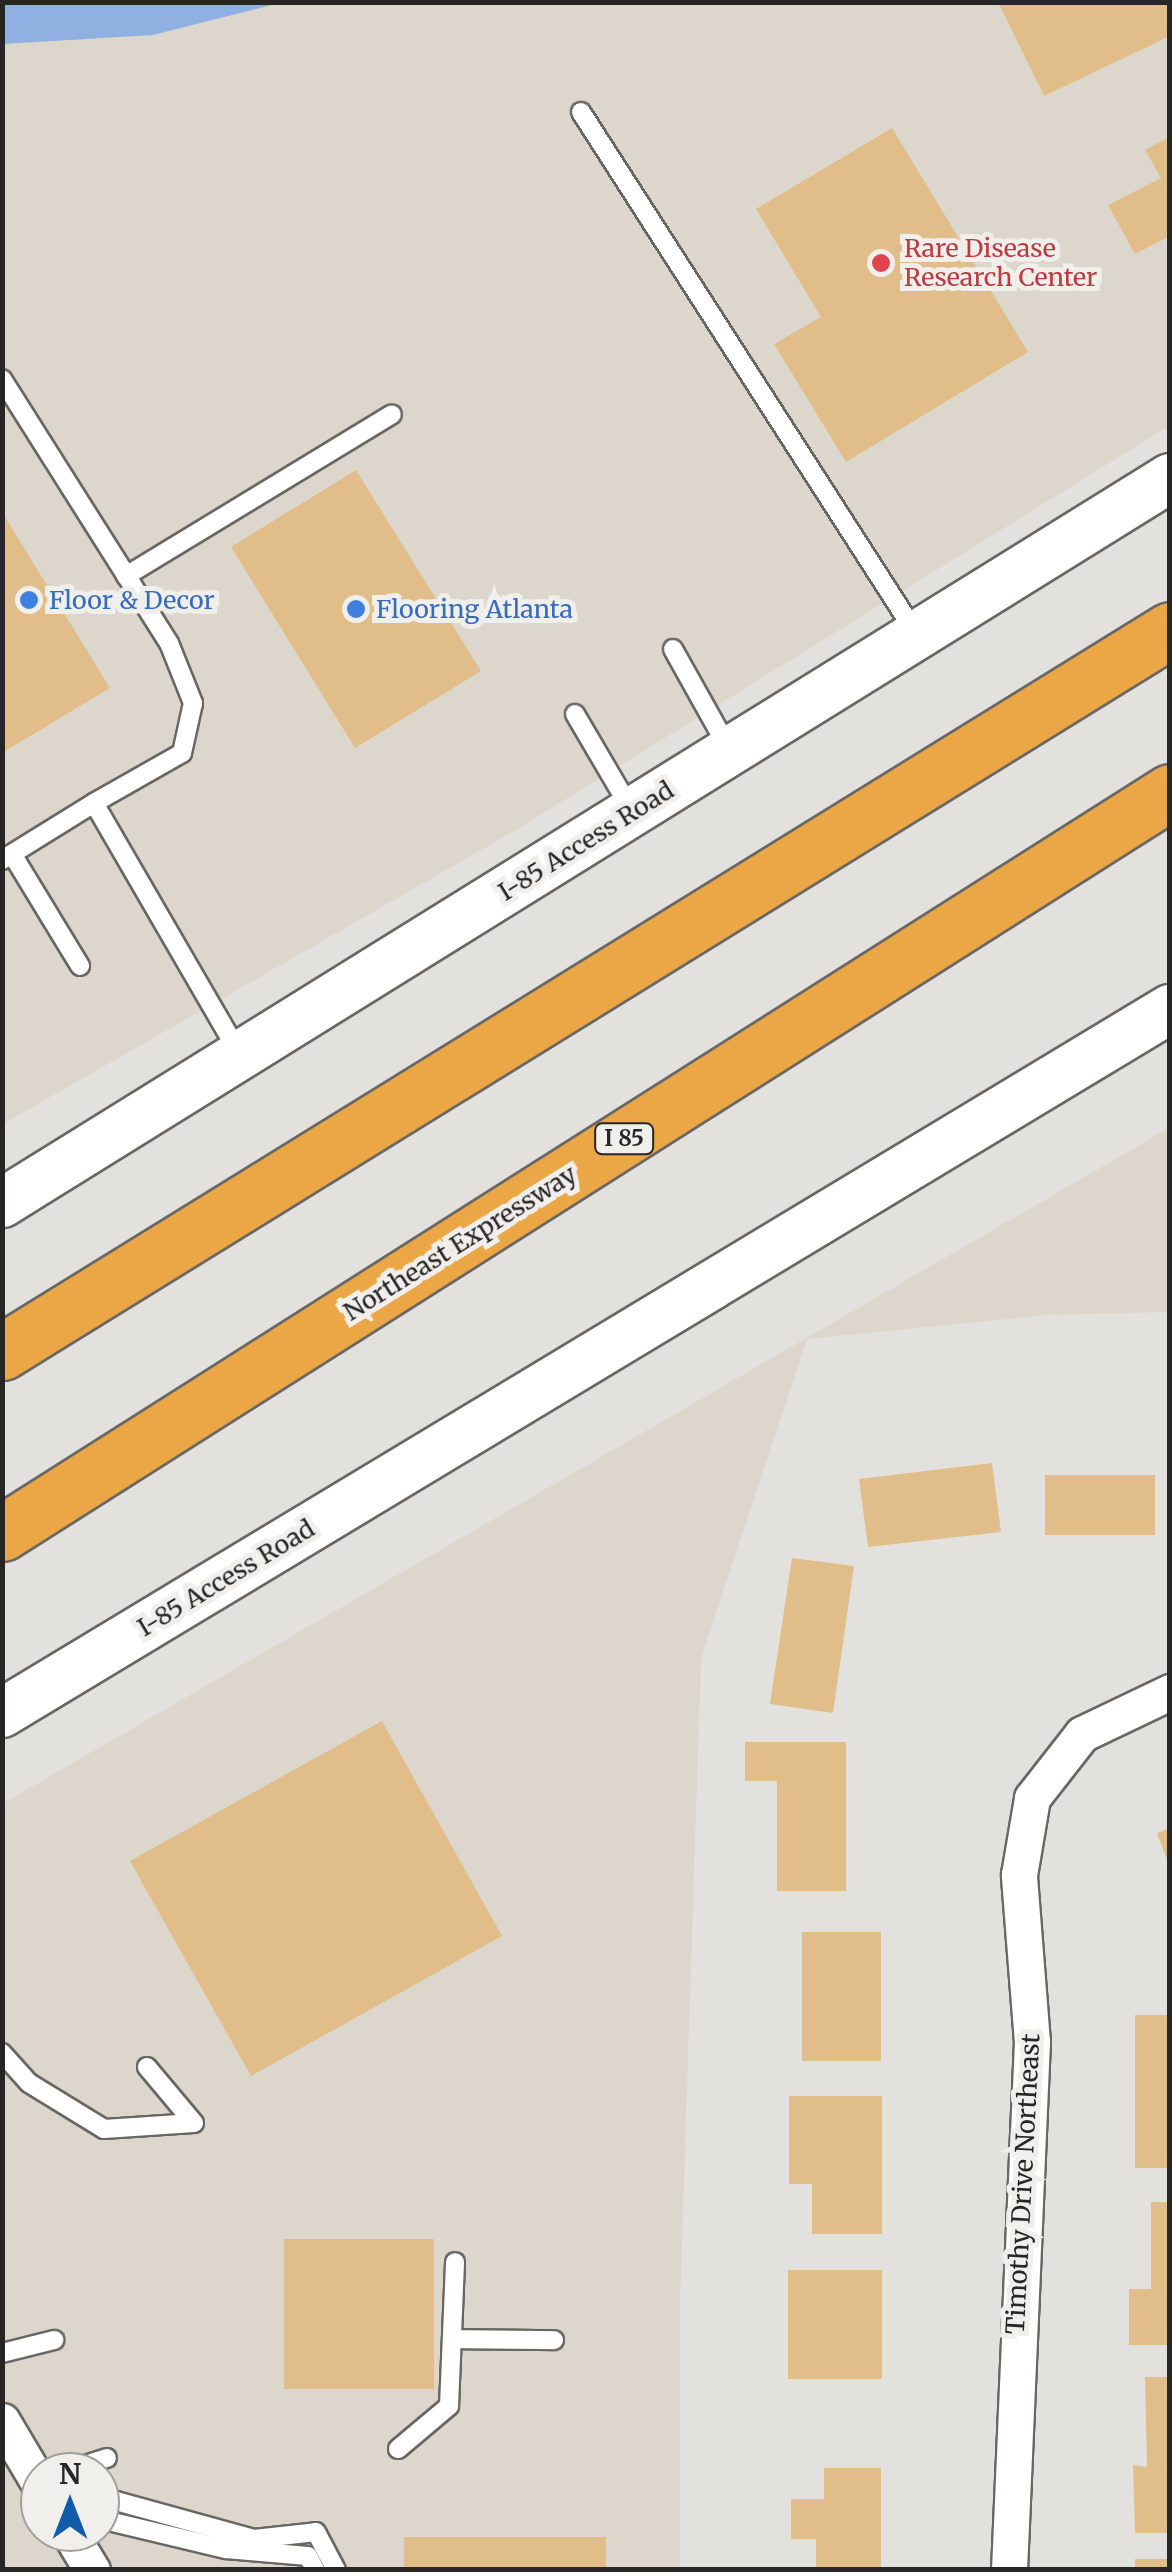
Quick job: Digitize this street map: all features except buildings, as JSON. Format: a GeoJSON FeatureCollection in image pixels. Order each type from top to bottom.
{"type":"FeatureCollection","features":[{"type":"Feature","properties":{"kind":"highway"},"geometry":{"type":"LineString","coordinates":[[2,1352],[1170,630]]}},
{"type":"Feature","properties":{"kind":"highway","name":"Northeast Expressway"},"geometry":{"type":"LineString","coordinates":[[2,1533],[1170,792]]}},
{"type":"Feature","properties":{"kind":"main road","name":"I-85 Access Road"},"geometry":{"type":"LineString","coordinates":[[2,1204],[1170,478]]}},
{"type":"Feature","properties":{"kind":"main road","name":"I-85 Access Road"},"geometry":{"type":"LineString","coordinates":[[2,1713],[1170,1010]]}},
{"type":"Feature","properties":{"kind":"street","name":"Timothy Drive Northeast"},"geometry":{"type":"LineString","coordinates":[[1010,2570],[1032,2042],[1019,1875],[1032,1798],[1082,1734],[1170,1692]]}},
{"type":"Feature","properties":{"kind":"street"},"geometry":{"type":"LineString","coordinates":[[2,2421],[25,2452]]}},
{"type":"Feature","properties":{"kind":"lane"},"geometry":{"type":"LineString","coordinates":[[581,112],[917,635]]}},
{"type":"Feature","properties":{"kind":"lane"},"geometry":{"type":"LineString","coordinates":[[2,380],[168,643],[193,703],[182,753],[7,857],[80,966]]}},
{"type":"Feature","properties":{"kind":"lane"},"geometry":{"type":"LineString","coordinates":[[126,576],[392,414]]}},
{"type":"Feature","properties":{"kind":"lane"},"geometry":{"type":"LineString","coordinates":[[673,649],[730,751]]}},
{"type":"Feature","properties":{"kind":"lane"},"geometry":{"type":"LineString","coordinates":[[576,714],[632,812]]}},
{"type":"Feature","properties":{"kind":"lane"},"geometry":{"type":"LineString","coordinates":[[94,803],[240,1056]]}},
{"type":"Feature","properties":{"kind":"lane"},"geometry":{"type":"LineString","coordinates":[[2,2053],[29,2083],[104,2129],[194,2122],[147,2067]]}},
{"type":"Feature","properties":{"kind":"lane"},"geometry":{"type":"LineString","coordinates":[[398,2448],[450,2406],[455,2262]]}},
{"type":"Feature","properties":{"kind":"lane"},"geometry":{"type":"LineString","coordinates":[[452,2339],[554,2340]]}},
{"type":"Feature","properties":{"kind":"lane"},"geometry":{"type":"LineString","coordinates":[[2,2353],[54,2340]]}},
{"type":"Feature","properties":{"kind":"lane"},"geometry":{"type":"LineString","coordinates":[[120,2505],[131,2504],[254,2539],[316,2532],[336,2570]]}},
{"type":"Feature","properties":{"kind":"lane"},"geometry":{"type":"LineString","coordinates":[[120,2524],[226,2550],[308,2556],[315,2570]]}},
{"type":"Feature","properties":{"kind":"shaded area"},"geometry":{"type":"Polygon","coordinates":[[[92,2],[1169,3],[1169,426],[511,833],[3,1124],[3,27],[92,2]]]}},
{"type":"Feature","properties":{"kind":"shaded area"},"geometry":{"type":"Polygon","coordinates":[[[1169,1128],[1169,1312],[1047,1315],[807,1339],[701,1658],[680,2302],[680,2569],[3,2569],[2,1804],[1169,1128]]]}},
{"type":"Feature","properties":{"kind":"water"},"geometry":{"type":"Polygon","coordinates":[[[3,2],[280,3],[153,35],[3,44],[3,2]]]}},
{"type":"Feature","properties":{"kind":"place","name":"Rare Disease Research Center"},"geometry":{"type":"Point","coordinates":[881,263]}},
{"type":"Feature","properties":{"kind":"place","name":"Floor & Decor"},"geometry":{"type":"Point","coordinates":[29,600]}},
{"type":"Feature","properties":{"kind":"place","name":"Flooring Atlanta"},"geometry":{"type":"Point","coordinates":[356,609]}}]}
